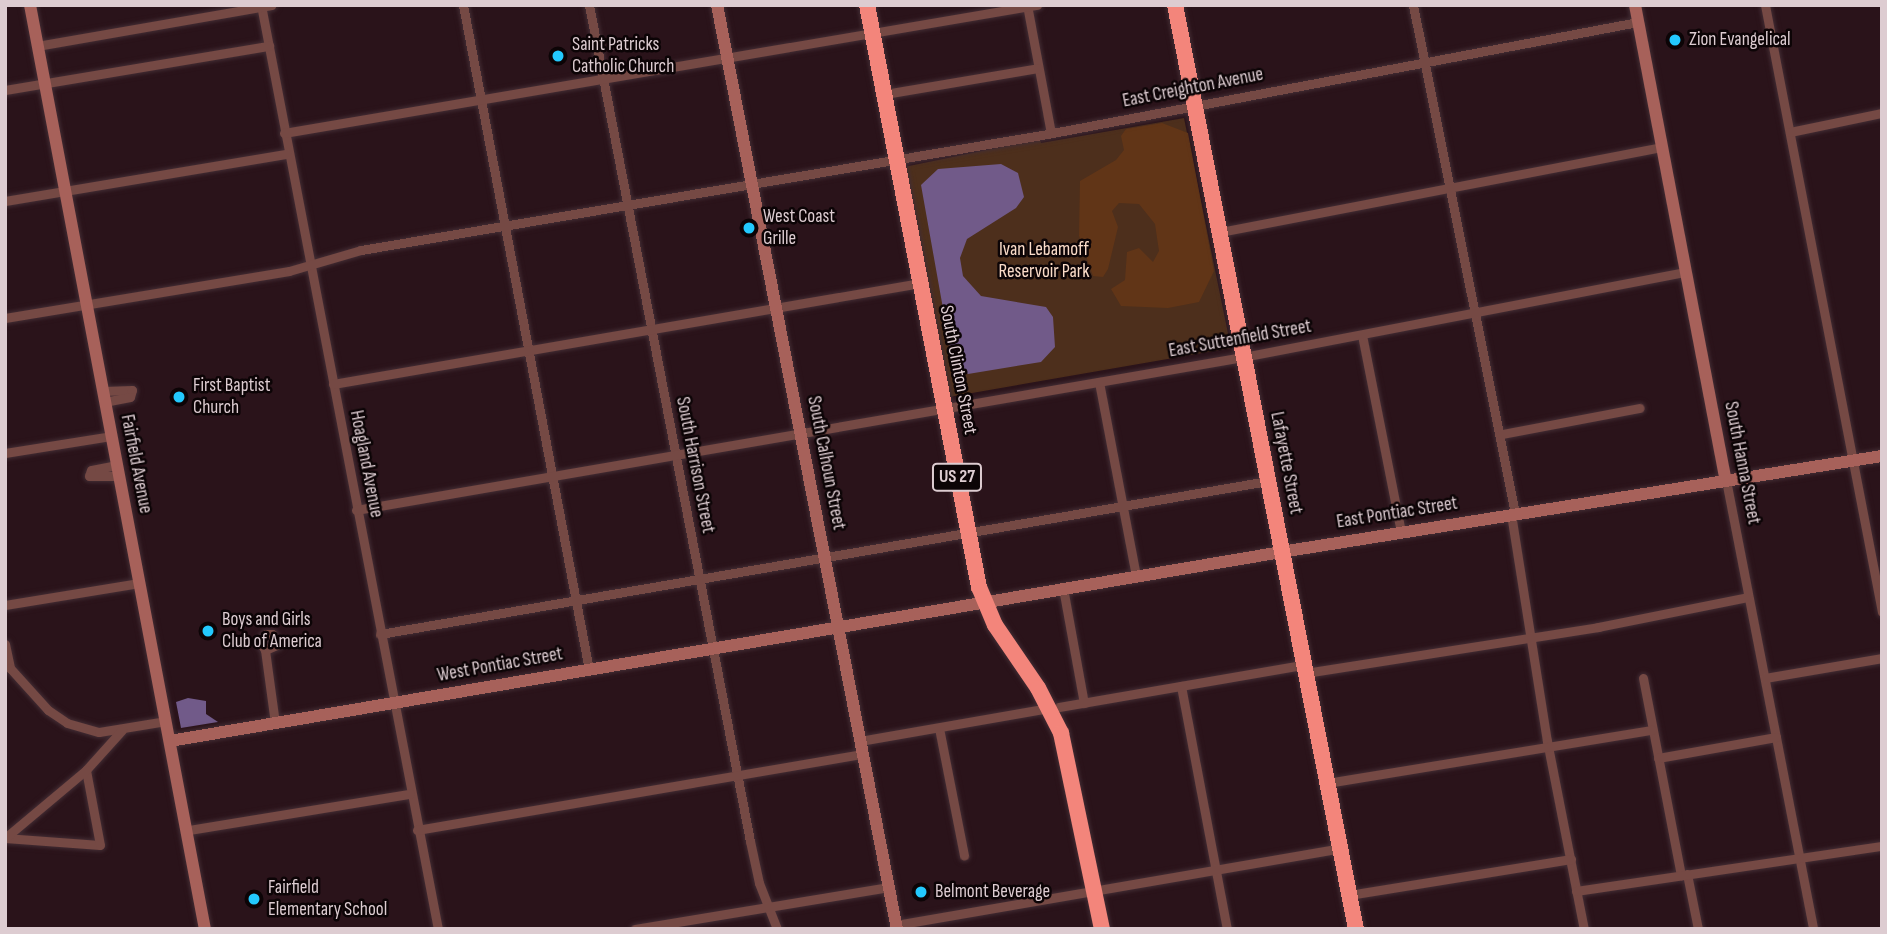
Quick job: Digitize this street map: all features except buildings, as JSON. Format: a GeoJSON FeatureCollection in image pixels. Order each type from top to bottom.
{"type":"FeatureCollection","features":[{"type":"Feature","properties":{"kind":"highway","name":"South Clinton Street"},"geometry":{"type":"LineString","coordinates":[[867,5],[967,532],[984,603],[1055,708],[1068,758],[1102,929]]}},
{"type":"Feature","properties":{"kind":"highway","name":"Lafayette Street"},"geometry":{"type":"LineString","coordinates":[[1175,5],[1356,929]]}},
{"type":"Feature","properties":{"kind":"street","name":"Fairfield Avenue"},"geometry":{"type":"LineString","coordinates":[[30,5],[139,583],[189,830],[205,929]]}},
{"type":"Feature","properties":{"kind":"street"},"geometry":{"type":"LineString","coordinates":[[463,5],[589,670]]}},
{"type":"Feature","properties":{"kind":"street","name":"South Harrison Street"},"geometry":{"type":"LineString","coordinates":[[589,5],[711,649],[766,906],[777,929]]}},
{"type":"Feature","properties":{"kind":"street","name":"South Calhoun Street"},"geometry":{"type":"LineString","coordinates":[[717,5],[897,927]]}},
{"type":"Feature","properties":{"kind":"street"},"geometry":{"type":"LineString","coordinates":[[1413,5],[1453,187],[1502,434],[1548,747],[1584,929]]}},
{"type":"Feature","properties":{"kind":"street","name":"South Hanna Street"},"geometry":{"type":"LineString","coordinates":[[1635,5],[1813,929]]}},
{"type":"Feature","properties":{"kind":"street"},"geometry":{"type":"LineString","coordinates":[[1765,5],[1882,612]]}},
{"type":"Feature","properties":{"kind":"street"},"geometry":{"type":"LineString","coordinates":[[37,46],[265,6]]}},
{"type":"Feature","properties":{"kind":"street","name":"Hoagland Avenue"},"geometry":{"type":"LineString","coordinates":[[265,6],[287,154],[438,929]]}},
{"type":"Feature","properties":{"kind":"street"},"geometry":{"type":"LineString","coordinates":[[284,133],[1030,6],[1038,68],[1051,133]]}},
{"type":"Feature","properties":{"kind":"street","name":"East Creighton Avenue"},"geometry":{"type":"LineString","coordinates":[[5,318],[268,275],[361,250],[1051,133],[1638,22]]}},
{"type":"Feature","properties":{"kind":"street"},"geometry":{"type":"LineString","coordinates":[[5,90],[269,46]]}},
{"type":"Feature","properties":{"kind":"street"},"geometry":{"type":"LineString","coordinates":[[885,94],[1038,68]]}},
{"type":"Feature","properties":{"kind":"street"},"geometry":{"type":"LineString","coordinates":[[1790,131],[1882,113]]}},
{"type":"Feature","properties":{"kind":"street"},"geometry":{"type":"LineString","coordinates":[[1220,232],[1662,147]]}},
{"type":"Feature","properties":{"kind":"street"},"geometry":{"type":"LineString","coordinates":[[5,201],[287,154]]}},
{"type":"Feature","properties":{"kind":"street","name":"East Suttenfield Street"},"geometry":{"type":"LineString","coordinates":[[356,510],[1243,357],[1685,272]]}},
{"type":"Feature","properties":{"kind":"street"},"geometry":{"type":"LineString","coordinates":[[333,384],[920,282]]}},
{"type":"Feature","properties":{"kind":"street"},"geometry":{"type":"LineString","coordinates":[[1362,335],[1401,532]]}},
{"type":"Feature","properties":{"kind":"street"},"geometry":{"type":"LineString","coordinates":[[1099,382],[1136,576]]}},
{"type":"Feature","properties":{"kind":"street"},"geometry":{"type":"LineString","coordinates":[[1502,434],[1640,408]]}},
{"type":"Feature","properties":{"kind":"street"},"geometry":{"type":"LineString","coordinates":[[5,453],[111,436]]}},
{"type":"Feature","properties":{"kind":"street","name":"East Pontiac Street"},"geometry":{"type":"LineString","coordinates":[[838,628],[1513,513],[1882,456]]}},
{"type":"Feature","properties":{"kind":"street"},"geometry":{"type":"LineString","coordinates":[[380,634],[1268,481]]}},
{"type":"Feature","properties":{"kind":"street"},"geometry":{"type":"LineString","coordinates":[[5,605],[139,583]]}},
{"type":"Feature","properties":{"kind":"street"},"geometry":{"type":"LineString","coordinates":[[1063,588],[1084,703]]}},
{"type":"Feature","properties":{"kind":"street"},"geometry":{"type":"LineString","coordinates":[[417,830],[737,775],[939,727],[1181,686],[1530,637],[1748,597]]}},
{"type":"Feature","properties":{"kind":"street","name":"West Pontiac Street"},"geometry":{"type":"LineString","coordinates":[[170,740],[838,628]]}},
{"type":"Feature","properties":{"kind":"street"},"geometry":{"type":"LineString","coordinates":[[5,644],[10,668],[48,710],[67,723],[99,732],[166,720]]}},
{"type":"Feature","properties":{"kind":"street"},"geometry":{"type":"LineString","coordinates":[[265,650],[275,723]]}},
{"type":"Feature","properties":{"kind":"street"},"geometry":{"type":"LineString","coordinates":[[1765,678],[1882,658]]}},
{"type":"Feature","properties":{"kind":"street"},"geometry":{"type":"LineString","coordinates":[[1643,678],[1658,758],[1698,929]]}},
{"type":"Feature","properties":{"kind":"street"},"geometry":{"type":"LineString","coordinates":[[1181,686],[1227,929]]}},
{"type":"Feature","properties":{"kind":"street"},"geometry":{"type":"LineString","coordinates":[[939,727],[964,856]]}},
{"type":"Feature","properties":{"kind":"street"},"geometry":{"type":"LineString","coordinates":[[5,838],[86,770],[122,730]]}},
{"type":"Feature","properties":{"kind":"street"},"geometry":{"type":"LineString","coordinates":[[1327,783],[1652,730]]}},
{"type":"Feature","properties":{"kind":"street"},"geometry":{"type":"LineString","coordinates":[[1658,758],[1776,737]]}},
{"type":"Feature","properties":{"kind":"street"},"geometry":{"type":"LineString","coordinates":[[5,838],[100,845],[86,770]]}},
{"type":"Feature","properties":{"kind":"street"},"geometry":{"type":"LineString","coordinates":[[189,830],[410,794]]}},
{"type":"Feature","properties":{"kind":"street"},"geometry":{"type":"LineString","coordinates":[[1576,891],[1882,846]]}},
{"type":"Feature","properties":{"kind":"street"},"geometry":{"type":"LineString","coordinates":[[897,927],[1340,848]]}},
{"type":"Feature","properties":{"kind":"street"},"geometry":{"type":"LineString","coordinates":[[1349,895],[1571,859]]}},
{"type":"Feature","properties":{"kind":"street"},"geometry":{"type":"LineString","coordinates":[[635,929],[668,926],[766,906],[888,887]]}},
{"type":"Feature","properties":{"kind":"green space","name":"Ivan Lebamoff Reservoir Park"},"geometry":{"type":"Polygon","coordinates":[[[1184,118],[1231,348],[949,397],[904,167],[1040,139],[1041,143],[1184,118]]]}},
{"type":"Feature","properties":{"kind":"shaded area"},"geometry":{"type":"Polygon","coordinates":[[[1162,123],[1188,133],[1214,271],[1199,302],[1168,308],[1121,306],[1111,289],[1125,280],[1127,252],[1139,248],[1153,262],[1159,251],[1155,224],[1139,204],[1119,203],[1112,211],[1118,227],[1108,269],[1103,277],[1093,276],[1079,236],[1080,181],[1116,160],[1124,150],[1121,136],[1126,129],[1162,123]]]}},
{"type":"Feature","properties":{"kind":"shaded area"},"geometry":{"type":"Polygon","coordinates":[[[1001,164],[1018,173],[1024,197],[1016,208],[967,239],[960,258],[963,276],[981,296],[1046,307],[1053,317],[1055,347],[1041,362],[968,374],[952,359],[921,185],[938,169],[1001,164]]]}},
{"type":"Feature","properties":{"kind":"shaded area"},"geometry":{"type":"Polygon","coordinates":[[[188,698],[206,701],[206,714],[218,722],[181,728],[176,702],[188,698]]]}},
{"type":"Feature","properties":{"kind":"place","name":"Zion Evangelical"},"geometry":{"type":"Point","coordinates":[1675,40]}},
{"type":"Feature","properties":{"kind":"place","name":"Saint Patricks Catholic Church"},"geometry":{"type":"Point","coordinates":[558,56]}},
{"type":"Feature","properties":{"kind":"place","name":"West Coast Grille"},"geometry":{"type":"Point","coordinates":[749,228]}},
{"type":"Feature","properties":{"kind":"place","name":"First Baptist Church"},"geometry":{"type":"Point","coordinates":[179,397]}},
{"type":"Feature","properties":{"kind":"place","name":"Boys and Girls Club of America"},"geometry":{"type":"Point","coordinates":[208,631]}},
{"type":"Feature","properties":{"kind":"place","name":"Belmont Beverage"},"geometry":{"type":"Point","coordinates":[921,892]}},
{"type":"Feature","properties":{"kind":"place","name":"Fairfield Elementary School"},"geometry":{"type":"Point","coordinates":[254,899]}}]}
